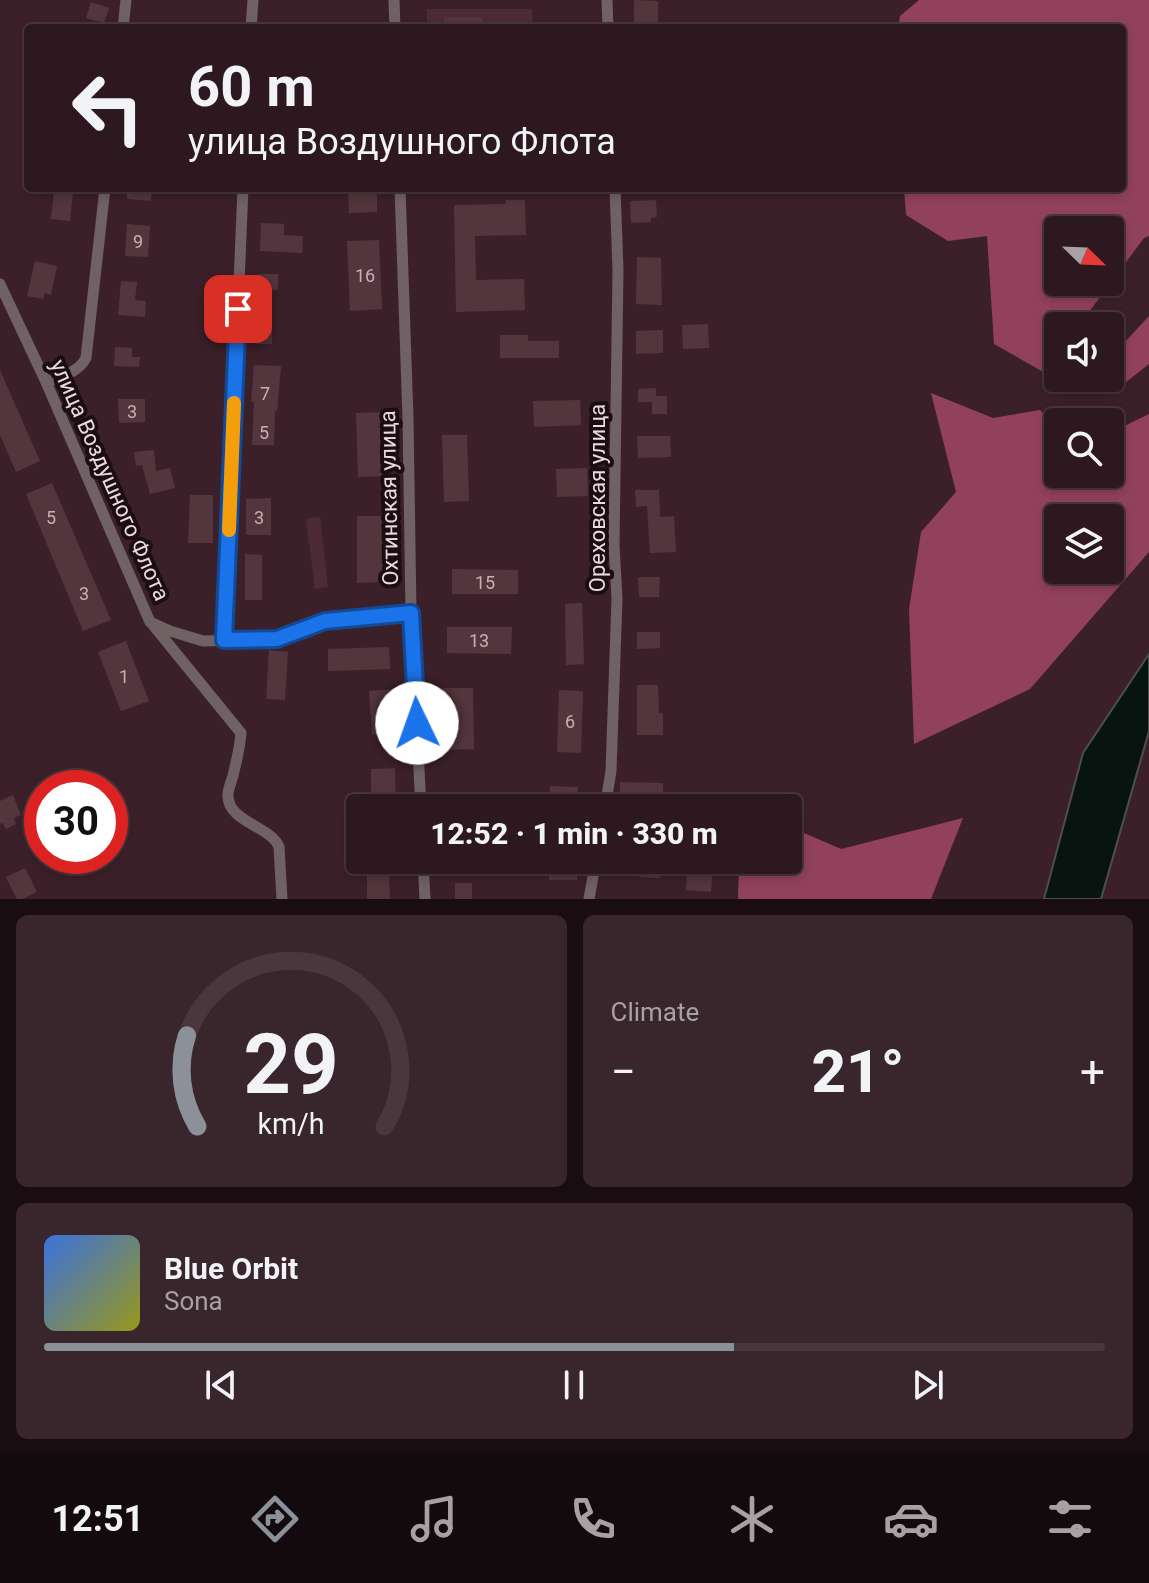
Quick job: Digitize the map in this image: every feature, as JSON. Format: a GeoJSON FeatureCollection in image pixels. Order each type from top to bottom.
{"type":"FeatureCollection","features":[{"type":"Feature","properties":{"kind":"street"},"geometry":{"type":"LineString","coordinates":[[123,24],[126,0]]}},
{"type":"Feature","properties":{"kind":"street"},"geometry":{"type":"LineString","coordinates":[[251,24],[253,0]]}},
{"type":"Feature","properties":{"kind":"street"},"geometry":{"type":"LineString","coordinates":[[394,0],[395,24]]}},
{"type":"Feature","properties":{"kind":"street"},"geometry":{"type":"LineString","coordinates":[[607,0],[608,24]]}},
{"type":"Feature","properties":{"kind":"street"},"geometry":{"type":"LineString","coordinates":[[46,382],[75,371],[86,358],[105,192]]}},
{"type":"Feature","properties":{"kind":"street"},"geometry":{"type":"LineString","coordinates":[[224,640],[243,192]]}},
{"type":"Feature","properties":{"kind":"street","name":"Охтинская улица"},"geometry":{"type":"LineString","coordinates":[[400,192],[411,613],[420,794]]}},
{"type":"Feature","properties":{"kind":"street","name":"Ореховская улица"},"geometry":{"type":"LineString","coordinates":[[607,794],[612,760],[617,599],[614,545],[618,270],[615,192]]}},
{"type":"Feature","properties":{"kind":"street","name":"улица Воздушного Флота"},"geometry":{"type":"LineString","coordinates":[[0,284],[150,622],[203,641],[277,639],[325,621],[411,613]]}},
{"type":"Feature","properties":{"kind":"street"},"geometry":{"type":"LineString","coordinates":[[150,622],[241,733],[228,797],[231,808],[241,817],[276,840],[282,899]]}},
{"type":"Feature","properties":{"kind":"street"},"geometry":{"type":"LineString","coordinates":[[424,874],[425,899]]}},
{"type":"Feature","properties":{"kind":"street"},"geometry":{"type":"LineString","coordinates":[[589,899],[593,874]]}},
{"type":"Feature","properties":{"kind":"shaded area"},"geometry":{"type":"Polygon","coordinates":[[[919,0],[1149,0],[1149,236],[1144,238],[1124,265],[1124,216],[1044,216],[1044,296],[1101,296],[1089,312],[1044,312],[1044,372],[994,344],[987,236],[948,241],[906,215],[904,192],[1126,192],[1126,24],[899,24],[900,16],[919,0]]]}},
{"type":"Feature","properties":{"kind":"shaded area"},"geometry":{"type":"Polygon","coordinates":[[[427,9],[532,9],[533,24],[427,24],[427,9]]]}},
{"type":"Feature","properties":{"kind":"shaded area"},"geometry":{"type":"Polygon","coordinates":[[[1149,316],[1149,364],[1124,384],[1124,343],[1149,316]]]}},
{"type":"Feature","properties":{"kind":"shaded area"},"geometry":{"type":"Polygon","coordinates":[[[931,393],[993,418],[1040,410],[1044,414],[1044,488],[1124,488],[1124,426],[1149,414],[1149,552],[1124,581],[1124,504],[1044,504],[1044,584],[1121,584],[1030,689],[914,744],[909,609],[921,532],[956,492],[931,393]]]}},
{"type":"Feature","properties":{"kind":"shaded area"},"geometry":{"type":"Polygon","coordinates":[[[320,517],[328,587],[315,589],[306,519],[320,517]]]}},
{"type":"Feature","properties":{"kind":"shaded area"},"geometry":{"type":"Polygon","coordinates":[[[1149,654],[1149,731],[1101,899],[1044,899],[1083,753],[1149,654]]]}},
{"type":"Feature","properties":{"kind":"shaded area"},"geometry":{"type":"Polygon","coordinates":[[[963,818],[931,899],[738,899],[739,874],[802,874],[802,832],[841,849],[963,818]]]}},
{"type":"Feature","properties":{"kind":"building"},"geometry":{"type":"Polygon","coordinates":[[[634,0],[658,1],[658,24],[634,24],[634,0]]]}},
{"type":"Feature","properties":{"kind":"building"},"geometry":{"type":"Polygon","coordinates":[[[91,2],[109,8],[104,23],[86,18],[91,2]]]}},
{"type":"Feature","properties":{"kind":"building"},"geometry":{"type":"Polygon","coordinates":[[[444,17],[482,17],[482,24],[444,24],[444,17]]]}},
{"type":"Feature","properties":{"kind":"building"},"geometry":{"type":"Polygon","coordinates":[[[54,192],[73,192],[70,221],[51,219],[54,192]]]}},
{"type":"Feature","properties":{"kind":"building"},"geometry":{"type":"Polygon","coordinates":[[[127,192],[152,192],[151,201],[127,199],[127,192]]]}},
{"type":"Feature","properties":{"kind":"building"},"geometry":{"type":"Polygon","coordinates":[[[348,192],[377,192],[377,212],[349,213],[348,192]]]}},
{"type":"Feature","properties":{"kind":"building"},"geometry":{"type":"Polygon","coordinates":[[[506,200],[525,200],[526,235],[475,236],[476,280],[524,279],[525,310],[456,312],[454,205],[506,204],[506,200]]]}},
{"type":"Feature","properties":{"kind":"building"},"geometry":{"type":"Polygon","coordinates":[[[656,200],[657,217],[651,218],[651,222],[631,223],[630,201],[656,200]]]}},
{"type":"Feature","properties":{"kind":"building"},"geometry":{"type":"Polygon","coordinates":[[[261,223],[284,224],[284,235],[303,236],[302,253],[260,251],[261,223]]]}},
{"type":"Feature","properties":{"kind":"building"},"geometry":{"type":"Polygon","coordinates":[[[127,224],[150,226],[148,257],[125,256],[127,224]]]}},
{"type":"Feature","properties":{"kind":"building"},"geometry":{"type":"Polygon","coordinates":[[[379,240],[382,309],[350,311],[347,241],[379,240]]]}},
{"type":"Feature","properties":{"kind":"building"},"geometry":{"type":"Polygon","coordinates":[[[637,257],[661,258],[662,305],[636,304],[637,257]]]}},
{"type":"Feature","properties":{"kind":"building"},"geometry":{"type":"Polygon","coordinates":[[[35,261],[57,266],[51,295],[45,293],[43,299],[27,296],[35,261]]]}},
{"type":"Feature","properties":{"kind":"building"},"geometry":{"type":"Polygon","coordinates":[[[258,274],[278,274],[278,290],[257,289],[258,274]]]}},
{"type":"Feature","properties":{"kind":"building"},"geometry":{"type":"Polygon","coordinates":[[[121,281],[137,282],[135,300],[146,301],[145,317],[118,315],[121,281]]]}},
{"type":"Feature","properties":{"kind":"building"},"geometry":{"type":"Polygon","coordinates":[[[256,323],[272,323],[272,344],[256,344],[256,323]]]}},
{"type":"Feature","properties":{"kind":"building"},"geometry":{"type":"Polygon","coordinates":[[[708,324],[709,348],[683,349],[682,325],[708,324]]]}},
{"type":"Feature","properties":{"kind":"building"},"geometry":{"type":"Polygon","coordinates":[[[663,330],[663,353],[636,354],[636,331],[663,330]]]}},
{"type":"Feature","properties":{"kind":"building"},"geometry":{"type":"Polygon","coordinates":[[[500,335],[528,335],[528,341],[559,341],[559,358],[500,358],[500,335]]]}},
{"type":"Feature","properties":{"kind":"building"},"geometry":{"type":"Polygon","coordinates":[[[115,347],[132,348],[132,357],[140,357],[139,367],[114,366],[115,347]]]}},
{"type":"Feature","properties":{"kind":"building"},"geometry":{"type":"Polygon","coordinates":[[[254,365],[281,366],[274,445],[252,445],[254,365]]]}},
{"type":"Feature","properties":{"kind":"building"},"geometry":{"type":"Polygon","coordinates":[[[0,370],[40,461],[16,472],[0,435],[0,370]]]}},
{"type":"Feature","properties":{"kind":"building"},"geometry":{"type":"Polygon","coordinates":[[[656,388],[656,396],[667,396],[667,414],[652,414],[652,402],[638,402],[638,389],[656,388]]]}},
{"type":"Feature","properties":{"kind":"building"},"geometry":{"type":"Polygon","coordinates":[[[118,399],[145,399],[145,422],[119,423],[118,399]]]}},
{"type":"Feature","properties":{"kind":"building"},"geometry":{"type":"Polygon","coordinates":[[[580,400],[581,425],[534,427],[533,401],[580,400]]]}},
{"type":"Feature","properties":{"kind":"building"},"geometry":{"type":"Polygon","coordinates":[[[382,412],[384,476],[358,477],[356,413],[382,412]]]}},
{"type":"Feature","properties":{"kind":"building"},"geometry":{"type":"Polygon","coordinates":[[[442,435],[467,435],[469,501],[444,502],[442,435]]]}},
{"type":"Feature","properties":{"kind":"building"},"geometry":{"type":"Polygon","coordinates":[[[637,436],[670,436],[671,457],[638,458],[637,436]]]}},
{"type":"Feature","properties":{"kind":"building"},"geometry":{"type":"Polygon","coordinates":[[[154,450],[156,471],[170,468],[175,488],[150,494],[142,465],[136,466],[134,452],[154,450]]]}},
{"type":"Feature","properties":{"kind":"building"},"geometry":{"type":"Polygon","coordinates":[[[587,468],[588,496],[557,497],[556,469],[587,468]]]}},
{"type":"Feature","properties":{"kind":"building"},"geometry":{"type":"Polygon","coordinates":[[[52,483],[111,620],[83,631],[26,494],[52,483]]]}},
{"type":"Feature","properties":{"kind":"building"},"geometry":{"type":"Polygon","coordinates":[[[635,490],[659,490],[660,517],[674,516],[676,552],[650,553],[647,506],[636,507],[635,490]]]}},
{"type":"Feature","properties":{"kind":"building"},"geometry":{"type":"Polygon","coordinates":[[[190,495],[213,495],[213,543],[188,543],[190,495]]]}},
{"type":"Feature","properties":{"kind":"building"},"geometry":{"type":"Polygon","coordinates":[[[271,498],[271,535],[246,535],[246,499],[271,498]]]}},
{"type":"Feature","properties":{"kind":"building"},"geometry":{"type":"Polygon","coordinates":[[[357,516],[383,516],[383,582],[357,583],[357,516]]]}},
{"type":"Feature","properties":{"kind":"building"},"geometry":{"type":"Polygon","coordinates":[[[245,554],[262,555],[262,600],[245,600],[245,554]]]}},
{"type":"Feature","properties":{"kind":"building"},"geometry":{"type":"Polygon","coordinates":[[[452,569],[518,570],[518,594],[452,594],[452,569]]]}},
{"type":"Feature","properties":{"kind":"building"},"geometry":{"type":"Polygon","coordinates":[[[638,577],[660,577],[659,597],[639,597],[638,577]]]}},
{"type":"Feature","properties":{"kind":"building"},"geometry":{"type":"Polygon","coordinates":[[[582,603],[584,664],[566,665],[565,604],[582,603]]]}},
{"type":"Feature","properties":{"kind":"building"},"geometry":{"type":"Polygon","coordinates":[[[447,627],[512,627],[511,654],[447,653],[447,627]]]}},
{"type":"Feature","properties":{"kind":"building"},"geometry":{"type":"Polygon","coordinates":[[[637,632],[660,632],[660,648],[637,649],[637,632]]]}},
{"type":"Feature","properties":{"kind":"building"},"geometry":{"type":"Polygon","coordinates":[[[126,641],[149,701],[121,711],[98,652],[126,641]]]}},
{"type":"Feature","properties":{"kind":"building"},"geometry":{"type":"Polygon","coordinates":[[[389,647],[390,669],[328,671],[328,649],[389,647]]]}},
{"type":"Feature","properties":{"kind":"building"},"geometry":{"type":"Polygon","coordinates":[[[269,650],[288,652],[285,700],[266,699],[269,650]]]}},
{"type":"Feature","properties":{"kind":"building"},"geometry":{"type":"Polygon","coordinates":[[[637,685],[658,685],[663,735],[637,735],[637,685]]]}},
{"type":"Feature","properties":{"kind":"building"},"geometry":{"type":"Polygon","coordinates":[[[443,688],[473,688],[474,749],[444,750],[443,688]]]}},
{"type":"Feature","properties":{"kind":"building"},"geometry":{"type":"Polygon","coordinates":[[[393,689],[396,733],[372,735],[369,691],[393,689]]]}},
{"type":"Feature","properties":{"kind":"building"},"geometry":{"type":"Polygon","coordinates":[[[559,690],[583,691],[581,753],[557,752],[559,690]]]}},
{"type":"Feature","properties":{"kind":"building"},"geometry":{"type":"Polygon","coordinates":[[[395,768],[396,794],[371,794],[371,769],[395,768]]]}},
{"type":"Feature","properties":{"kind":"building"},"geometry":{"type":"Polygon","coordinates":[[[620,782],[663,783],[663,794],[620,794],[620,782]]]}},
{"type":"Feature","properties":{"kind":"building"},"geometry":{"type":"Polygon","coordinates":[[[550,786],[578,787],[578,794],[550,794],[550,786]]]}},
{"type":"Feature","properties":{"kind":"building"},"geometry":{"type":"Polygon","coordinates":[[[13,795],[21,815],[14,818],[16,824],[6,829],[3,823],[0,824],[0,801],[13,795]]]}},
{"type":"Feature","properties":{"kind":"building"},"geometry":{"type":"Polygon","coordinates":[[[24,868],[24,874],[28,874],[37,892],[17,899],[6,877],[24,868]]]}},
{"type":"Feature","properties":{"kind":"building"},"geometry":{"type":"Polygon","coordinates":[[[367,874],[389,874],[390,899],[367,899],[367,874]]]}},
{"type":"Feature","properties":{"kind":"building"},"geometry":{"type":"Polygon","coordinates":[[[549,874],[577,874],[577,880],[549,880],[549,874]]]}},
{"type":"Feature","properties":{"kind":"building"},"geometry":{"type":"Polygon","coordinates":[[[639,874],[660,874],[660,878],[639,877],[639,874]]]}},
{"type":"Feature","properties":{"kind":"building"},"geometry":{"type":"Polygon","coordinates":[[[687,874],[712,874],[711,892],[686,890],[687,874]]]}},
{"type":"Feature","properties":{"kind":"building"},"geometry":{"type":"Polygon","coordinates":[[[455,883],[472,883],[472,899],[455,899],[455,883]]]}},
{"type":"Feature","properties":{"kind":"slow traffic"},"geometry":{"type":"LineString","coordinates":[[229,530],[234,403]]}},
{"type":"Feature","properties":{"kind":"route"},"geometry":{"type":"LineString","coordinates":[[238,309],[224,640],[277,639],[325,621],[411,613],[417,723]]}}]}
